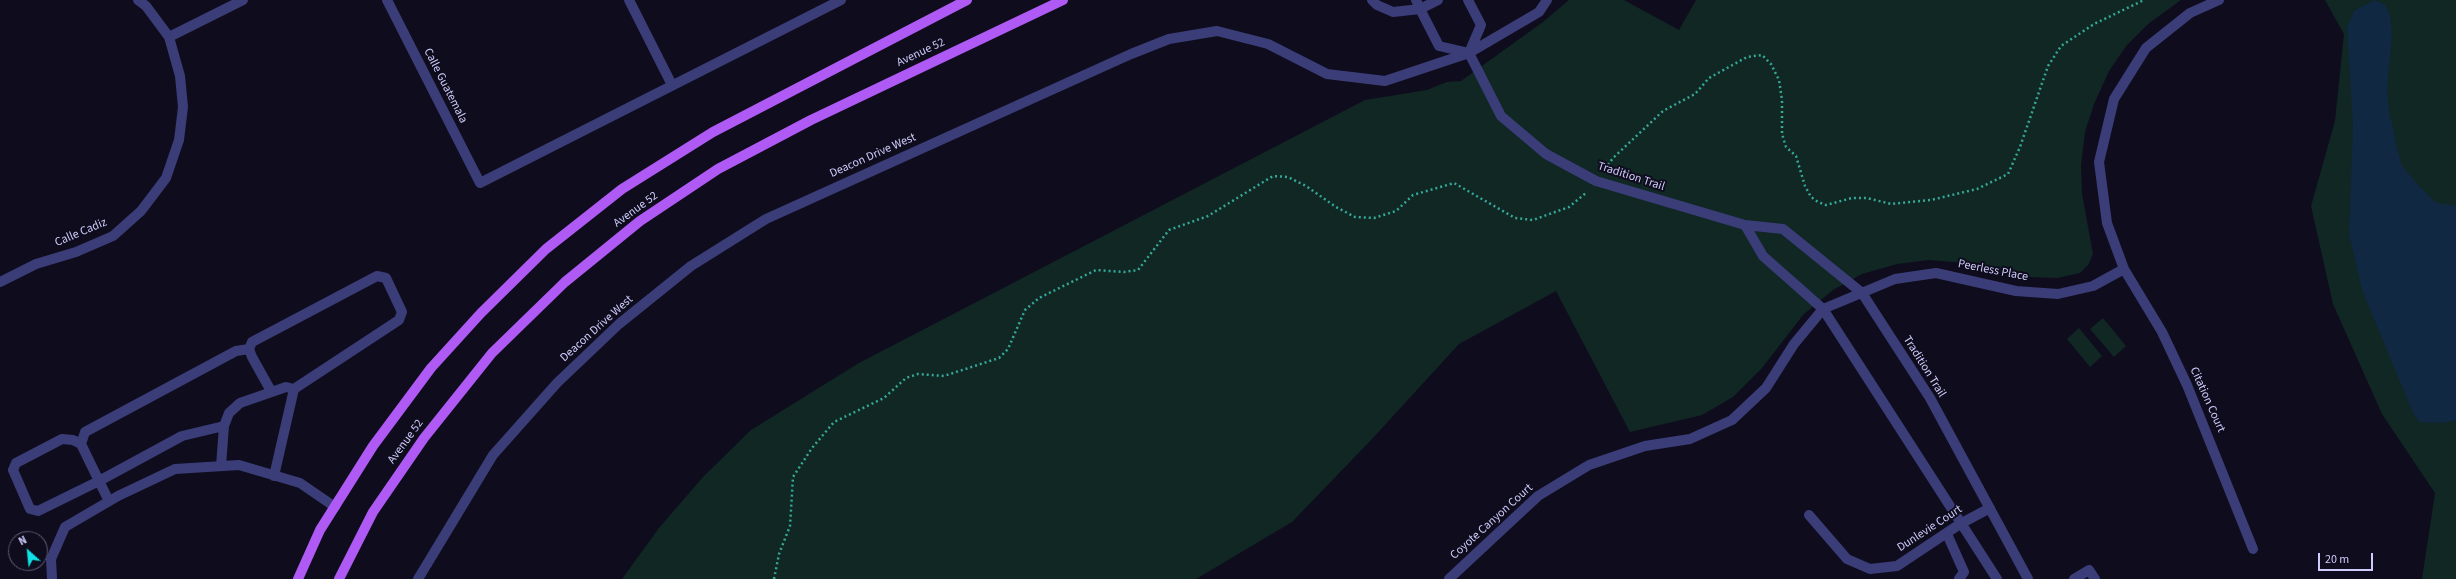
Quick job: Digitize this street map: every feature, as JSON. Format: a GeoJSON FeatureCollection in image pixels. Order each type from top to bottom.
{"type":"FeatureCollection","features":[{"type":"Feature","properties":{"kind":"main road","name":"Avenue 52"},"geometry":{"type":"LineString","coordinates":[[298,579],[320,530],[374,446],[431,368],[481,313],[546,249],[622,189],[700,139],[967,0]]}},
{"type":"Feature","properties":{"kind":"main road","name":"Avenue 52"},"geometry":{"type":"LineString","coordinates":[[339,579],[377,506],[424,438],[492,353],[564,282],[640,221],[718,169],[811,120],[1063,0]]}},
{"type":"Feature","properties":{"kind":"street"},"geometry":{"type":"LineString","coordinates":[[138,0],[146,6],[169,37],[243,0]]}},
{"type":"Feature","properties":{"kind":"street","name":"Calle Guatemala"},"geometry":{"type":"LineString","coordinates":[[387,0],[480,183],[672,85]]}},
{"type":"Feature","properties":{"kind":"street"},"geometry":{"type":"LineString","coordinates":[[629,0],[672,85],[842,0]]}},
{"type":"Feature","properties":{"kind":"street"},"geometry":{"type":"LineString","coordinates":[[1372,0],[1377,5],[1393,12],[1438,0]]}},
{"type":"Feature","properties":{"kind":"street"},"geometry":{"type":"LineString","coordinates":[[1418,5],[1439,46],[1469,53],[1482,25],[1468,0]]}},
{"type":"Feature","properties":{"kind":"street","name":"Deacon Drive West"},"geometry":{"type":"LineString","coordinates":[[418,579],[493,455],[557,383],[619,324],[691,266],[766,219],[1131,54],[1169,39],[1217,31],[1268,44],[1327,74],[1385,80],[1469,53],[1539,12],[1547,0]]}},
{"type":"Feature","properties":{"kind":"street"},"geometry":{"type":"LineString","coordinates":[[2124,269],[2108,223],[2099,162],[2114,99],[2146,48],[2190,12],[2219,0]]}},
{"type":"Feature","properties":{"kind":"street","name":"Calle Cadiz"},"geometry":{"type":"LineString","coordinates":[[0,282],[36,264],[76,252],[113,236],[141,211],[166,178],[179,140],[183,107],[180,76],[169,37]]}},
{"type":"Feature","properties":{"kind":"street","name":"Tradition Trail"},"geometry":{"type":"LineString","coordinates":[[1469,53],[1501,116],[1546,154],[1596,181],[1745,225],[1783,229],[1862,293],[1930,398],[2028,579]]}},
{"type":"Feature","properties":{"kind":"street"},"geometry":{"type":"LineString","coordinates":[[1745,225],[1763,256],[1823,309],[1960,524],[1997,579]]}},
{"type":"Feature","properties":{"kind":"street","name":"Peerless Place"},"geometry":{"type":"LineString","coordinates":[[1823,309],[1895,279],[1936,273],[2016,291],[2058,294],[2093,286],[2124,269]]}},
{"type":"Feature","properties":{"kind":"street","name":"Citation Court"},"geometry":{"type":"LineString","coordinates":[[2124,269],[2162,332],[2184,379],[2254,548]]}},
{"type":"Feature","properties":{"kind":"street"},"geometry":{"type":"LineString","coordinates":[[249,348],[252,342],[377,276],[386,278],[402,312],[399,320],[294,390],[274,476]]}},
{"type":"Feature","properties":{"kind":"street","name":"Coyote Canyon Court"},"geometry":{"type":"LineString","coordinates":[[1449,579],[1538,496],[1589,465],[1645,446],[1690,439],[1732,420],[1766,388],[1794,344],[1823,309]]}},
{"type":"Feature","properties":{"kind":"street"},"geometry":{"type":"LineString","coordinates":[[249,348],[271,391]]}},
{"type":"Feature","properties":{"kind":"street"},"geometry":{"type":"LineString","coordinates":[[81,444],[86,432],[236,351],[249,348]]}},
{"type":"Feature","properties":{"kind":"street"},"geometry":{"type":"LineString","coordinates":[[221,466],[224,426],[229,413],[240,403],[271,391],[286,387],[294,390]]}},
{"type":"Feature","properties":{"kind":"street"},"geometry":{"type":"LineString","coordinates":[[109,501],[99,481],[81,444],[73,440],[62,439],[16,463],[13,470],[14,476],[30,510],[38,511],[99,481],[182,436],[224,426]]}},
{"type":"Feature","properties":{"kind":"street"},"geometry":{"type":"LineString","coordinates":[[52,579],[51,559],[65,527],[109,501],[175,470],[239,465],[300,483],[335,507]]}},
{"type":"Feature","properties":{"kind":"street","name":"Dunlevie Court"},"geometry":{"type":"LineString","coordinates":[[1810,515],[1847,558],[1870,569],[1897,566],[1960,524],[1990,508]]}},
{"type":"Feature","properties":{"kind":"street"},"geometry":{"type":"LineString","coordinates":[[1947,534],[1964,572],[1959,579]]}},
{"type":"Feature","properties":{"kind":"street"},"geometry":{"type":"LineString","coordinates":[[2074,579],[2089,570],[2095,579]]}},
{"type":"Feature","properties":{"kind":"path"},"geometry":{"type":"LineString","coordinates":[[774,579],[779,554],[790,526],[793,477],[812,448],[834,422],[884,398],[906,378],[918,374],[944,376],[999,358],[1008,349],[1025,310],[1039,298],[1096,270],[1124,272],[1138,270],[1169,230],[1208,216],[1273,176],[1288,177],[1306,186],[1336,207],[1355,217],[1374,218],[1396,211],[1413,195],[1454,183],[1515,218],[1533,220],[1569,207],[1584,197],[1613,158],[1664,111],[1695,94],[1709,78],[1747,57],[1762,55],[1771,64],[1778,80],[1782,100],[1782,134],[1786,147],[1796,156],[1805,186],[1811,197],[1826,205],[1852,198],[1867,198],[1891,204],[1931,200],[1977,189],[2008,174],[2020,147],[2048,66],[2061,46],[2072,36],[2144,0]]}},
{"type":"Feature","properties":{"kind":"green space"},"geometry":{"type":"Polygon","coordinates":[[[1569,0],[1624,0],[1679,30],[1696,0],[2181,0],[2148,24],[2127,45],[2109,71],[2094,104],[2085,132],[2081,165],[2082,194],[2093,254],[2088,265],[2080,273],[2057,278],[2031,277],[2002,273],[1966,263],[1929,260],[1897,264],[1862,274],[1833,290],[1803,315],[1762,368],[1733,397],[1702,415],[1630,432],[1556,291],[1459,344],[1372,439],[1292,522],[1196,579],[622,579],[659,528],[703,477],[751,430],[859,363],[1365,100],[1427,90],[1447,82],[1461,81],[1543,22],[1569,0]]]}},
{"type":"Feature","properties":{"kind":"green space"},"geometry":{"type":"Polygon","coordinates":[[[2325,0],[2456,0],[2456,579],[2422,579],[2435,493],[2382,414],[2333,304],[2311,206],[2335,121],[2344,34],[2325,0]]]}},
{"type":"Feature","properties":{"kind":"green space"},"geometry":{"type":"Polygon","coordinates":[[[2103,318],[2126,346],[2114,357],[2090,329],[2103,318]]]}},
{"type":"Feature","properties":{"kind":"green space"},"geometry":{"type":"Polygon","coordinates":[[[2079,328],[2102,356],[2090,367],[2067,339],[2079,328]]]}},
{"type":"Feature","properties":{"kind":"water"},"geometry":{"type":"Polygon","coordinates":[[[2374,0],[2385,5],[2390,16],[2392,34],[2387,91],[2389,111],[2401,164],[2416,183],[2436,203],[2456,206],[2456,420],[2443,423],[2420,422],[2413,413],[2362,290],[2349,234],[2353,126],[2347,28],[2354,11],[2374,0]]]}}]}
